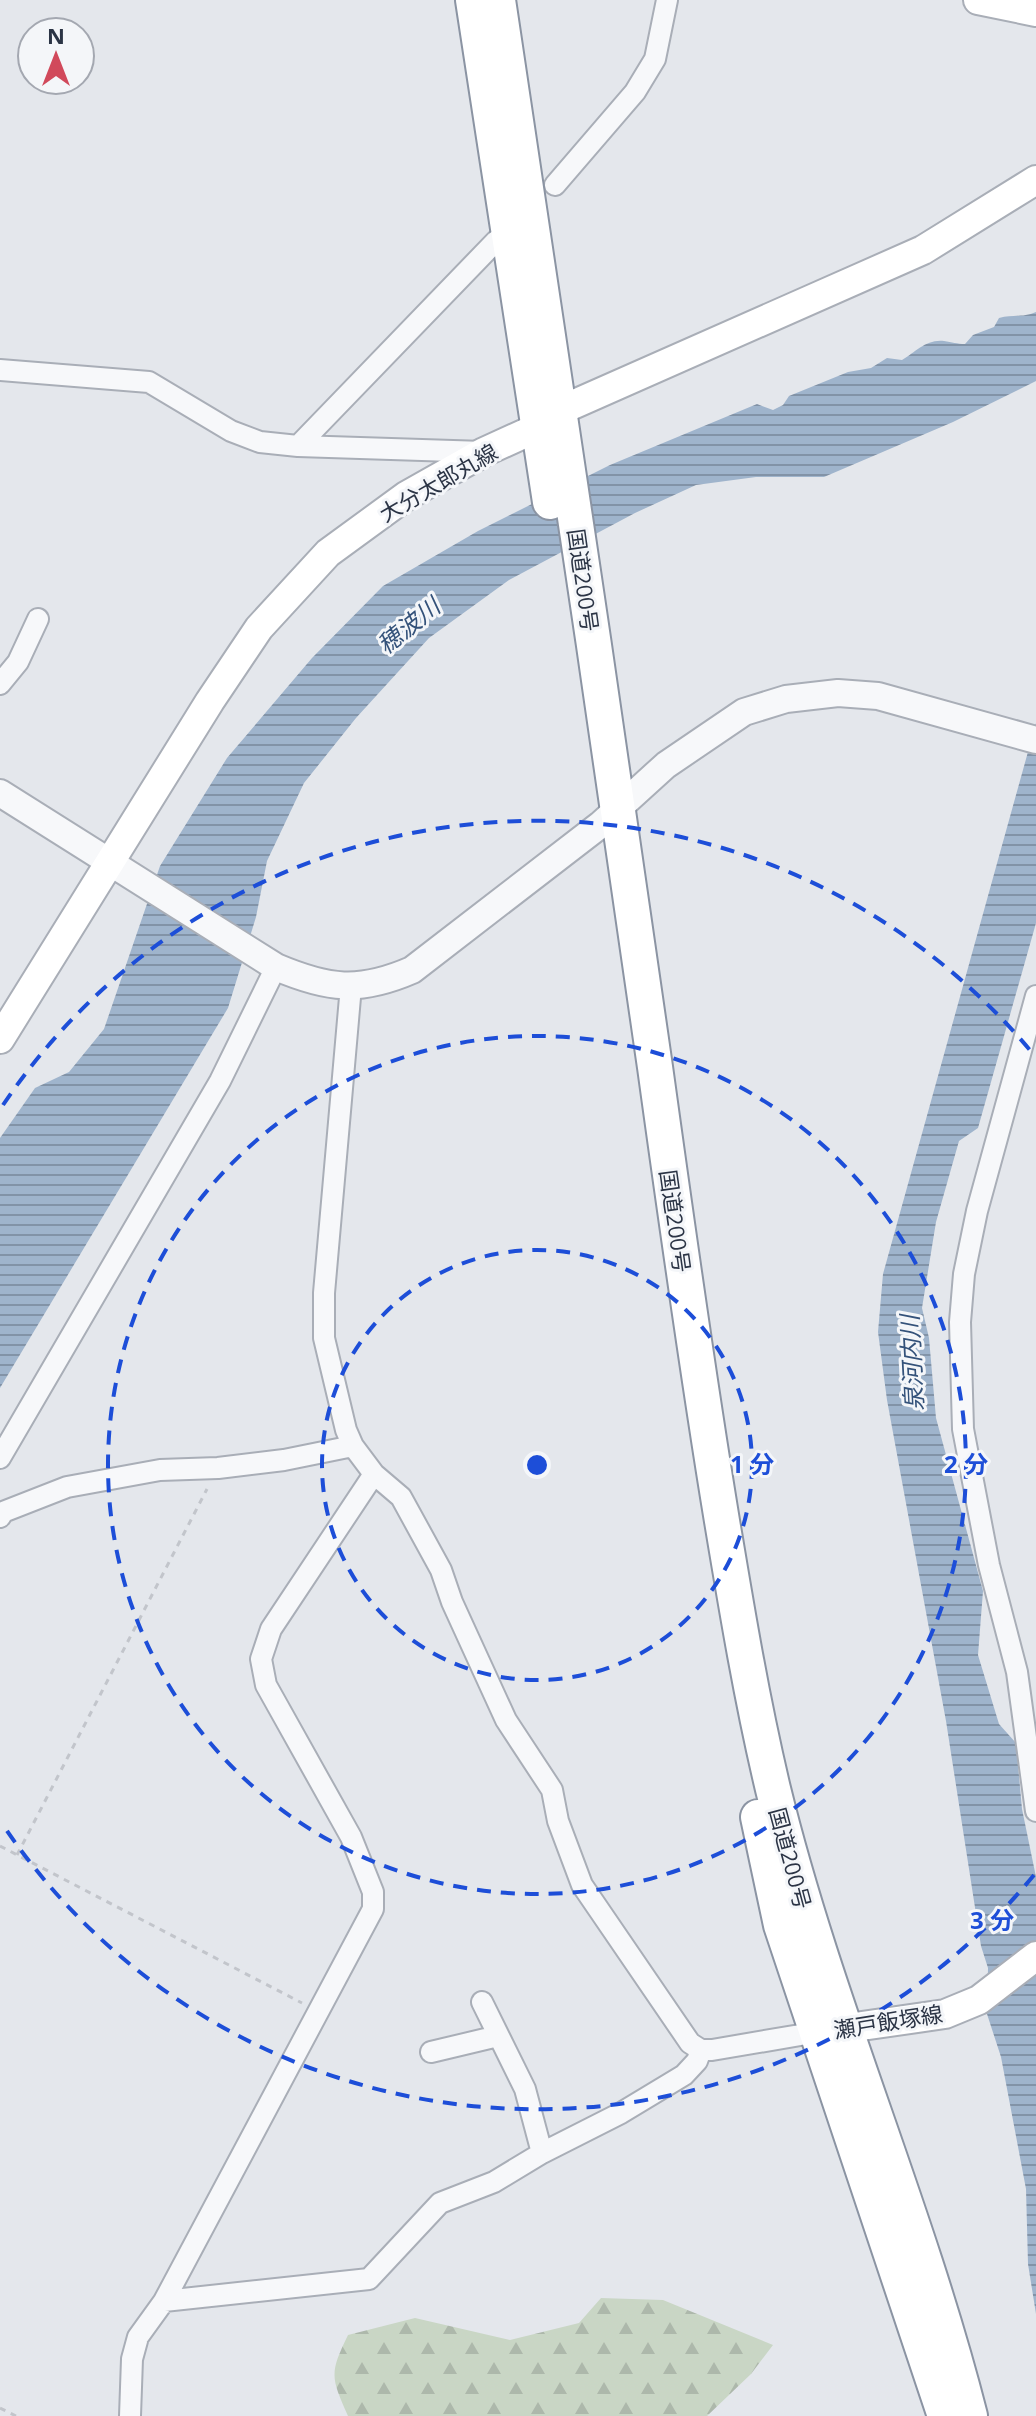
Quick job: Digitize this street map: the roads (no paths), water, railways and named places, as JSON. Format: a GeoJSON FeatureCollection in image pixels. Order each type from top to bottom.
{"type":"FeatureCollection","features":[{"type":"Feature","properties":{"kind":"highway","name":"国道200号"},"geometry":{"type":"LineString","coordinates":[[473,0],[551,430]]}},
{"type":"Feature","properties":{"kind":"highway","name":"国道200号"},"geometry":{"type":"LineString","coordinates":[[498,0],[551,430],[609,817],[713,1612],[781,1925],[832,2030],[929,2279],[970,2416]]}},
{"type":"Feature","properties":{"kind":"highway","name":"国道200号"},"geometry":{"type":"LineString","coordinates":[[832,2030],[945,2416]]}},
{"type":"Feature","properties":{"kind":"main road"},"geometry":{"type":"LineString","coordinates":[[978,0],[1036,12]]}},
{"type":"Feature","properties":{"kind":"main road","name":"大分太郎丸線"},"geometry":{"type":"LineString","coordinates":[[0,1039],[115,866],[259,628],[328,553],[406,496],[484,452],[551,430],[923,250],[1036,180]]}},
{"type":"Feature","properties":{"kind":"main road","name":"瀬戸飯塚線"},"geometry":{"type":"LineString","coordinates":[[832,2030],[945,2014],[979,2000],[1036,1956]]}},
{"type":"Feature","properties":{"kind":"street"},"geometry":{"type":"LineString","coordinates":[[555,185],[635,92],[655,59],[667,0]]}},
{"type":"Feature","properties":{"kind":"street"},"geometry":{"type":"LineString","coordinates":[[298,446],[496,241]]}},
{"type":"Feature","properties":{"kind":"street"},"geometry":{"type":"LineString","coordinates":[[0,370],[149,382],[231,431],[260,442],[484,452]]}},
{"type":"Feature","properties":{"kind":"street"},"geometry":{"type":"LineString","coordinates":[[0,684],[18,662],[38,619]]}},
{"type":"Feature","properties":{"kind":"street"},"geometry":{"type":"LineString","coordinates":[[0,793],[276,967],[310,981],[351,986],[388,980],[412,970],[609,817],[666,765],[744,712],[786,699],[838,693],[878,696],[1029,738]]}},
{"type":"Feature","properties":{"kind":"street"},"geometry":{"type":"LineString","coordinates":[[0,1458],[220,1081],[276,967]]}},
{"type":"Feature","properties":{"kind":"street"},"geometry":{"type":"LineString","coordinates":[[351,986],[324,1293],[324,1338],[346,1430],[353,1446],[374,1474],[401,1497],[441,1570],[452,1602],[506,1720],[552,1790],[558,1821],[582,1885],[690,2043],[701,2050],[832,2030]]}},
{"type":"Feature","properties":{"kind":"street"},"geometry":{"type":"LineString","coordinates":[[1036,996],[977,1211],[964,1274],[960,1322],[963,1429],[989,1565],[1017,1672],[1036,1811]]}},
{"type":"Feature","properties":{"kind":"street"},"geometry":{"type":"LineString","coordinates":[[0,1517],[3,1512],[67,1487],[160,1470],[218,1468],[284,1460],[353,1446]]}},
{"type":"Feature","properties":{"kind":"street"},"geometry":{"type":"LineString","coordinates":[[130,2416],[132,2359],[138,2337],[164,2301],[373,1909],[373,1892],[351,1837],[266,1685],[261,1659],[271,1629],[374,1474]]}},
{"type":"Feature","properties":{"kind":"street"},"geometry":{"type":"LineString","coordinates":[[482,2002],[525,2089],[542,2153]]}},
{"type":"Feature","properties":{"kind":"street"},"geometry":{"type":"LineString","coordinates":[[431,2052],[498,2036]]}},
{"type":"Feature","properties":{"kind":"street"},"geometry":{"type":"LineString","coordinates":[[164,2301],[369,2279],[440,2203],[494,2182],[542,2153],[621,2113],[684,2075],[697,2061],[701,2050]]}},
{"type":"Feature","properties":{"kind":"water","name":"穂波川"},"geometry":{"type":"Polygon","coordinates":[[[1036,312],[1036,381],[953,422],[824,477],[756,477],[696,485],[635,513],[509,580],[429,638],[356,718],[304,783],[267,861],[256,917],[228,1008],[0,1388],[0,1138],[35,1088],[69,1072],[104,1029],[160,866],[227,758],[312,658],[383,586],[478,531],[610,465],[757,404],[773,410],[783,405],[789,396],[848,372],[871,368],[887,358],[902,360],[932,342],[965,344],[973,335],[994,327],[999,318],[1036,312]]]}},
{"type":"Feature","properties":{"kind":"water","name":"泉河内川"},"geometry":{"type":"Polygon","coordinates":[[[1036,723],[1036,923],[978,1128],[959,1141],[936,1222],[922,1308],[929,1338],[936,1418],[983,1591],[978,1655],[999,1724],[1016,1743],[1022,1809],[1036,1877],[1036,2314],[1028,2264],[1026,2189],[1001,2057],[987,2014],[988,1968],[981,1946],[946,1721],[887,1400],[878,1332],[883,1274],[1036,723]]]}}]}
